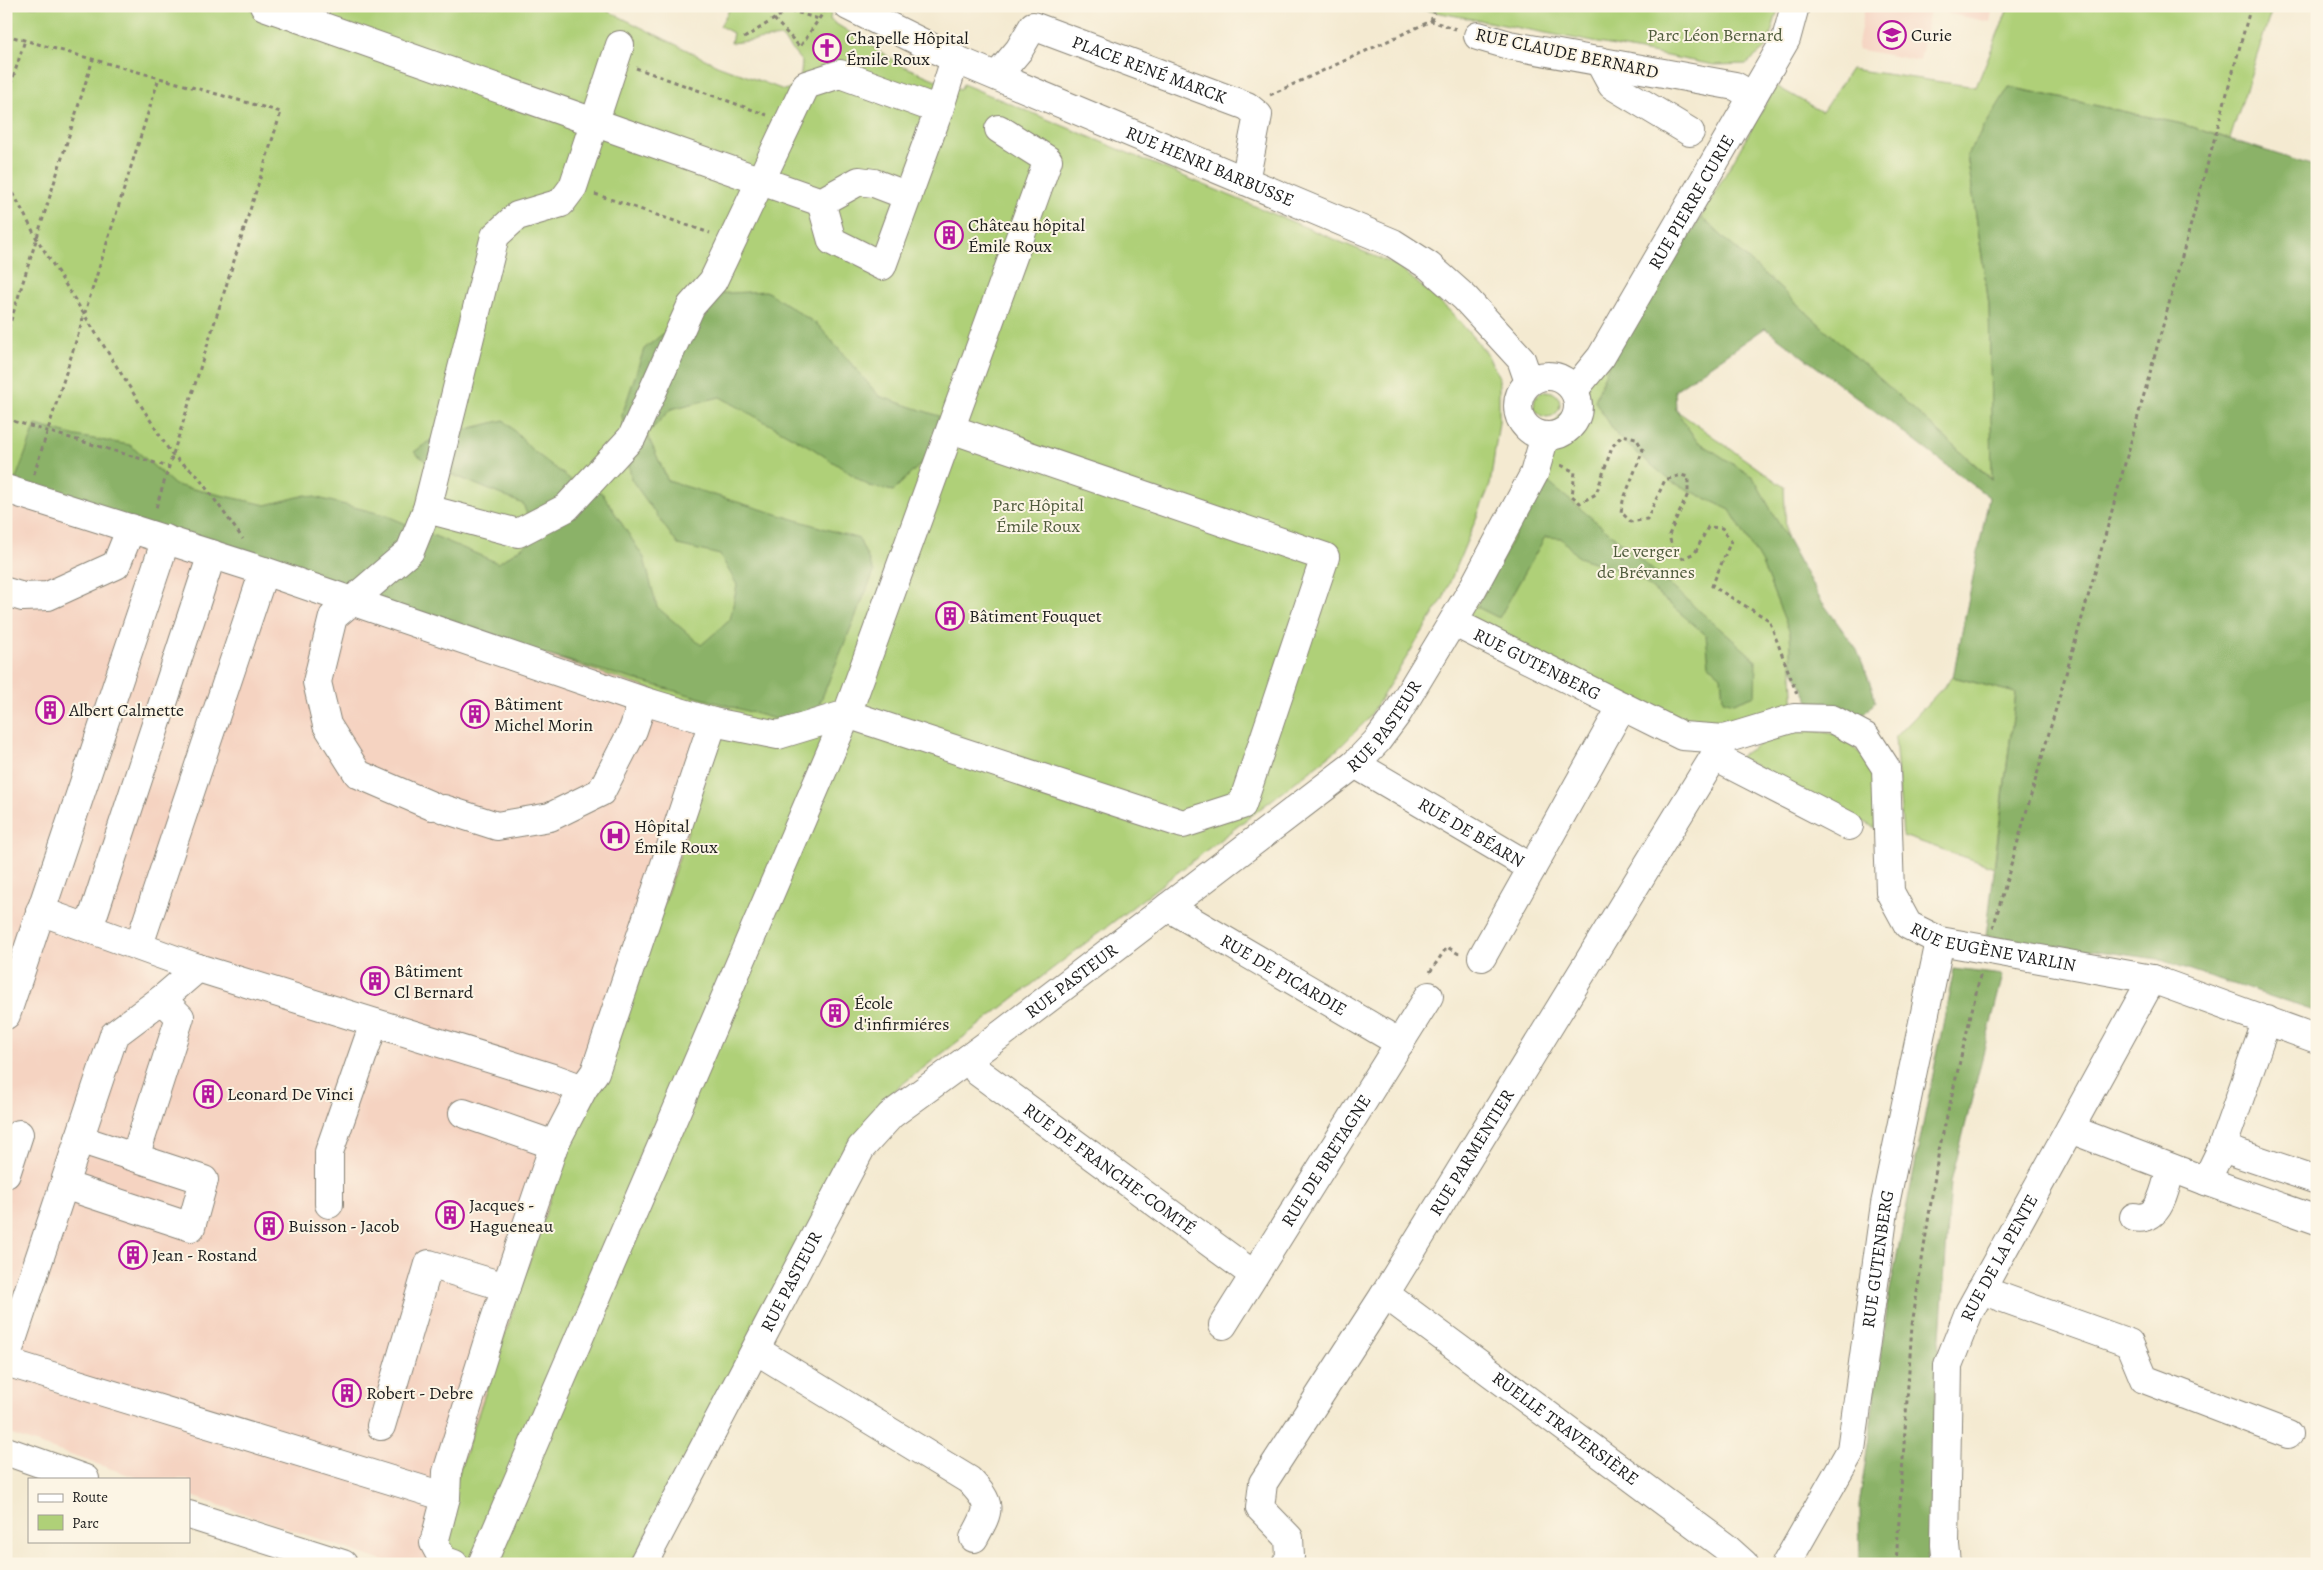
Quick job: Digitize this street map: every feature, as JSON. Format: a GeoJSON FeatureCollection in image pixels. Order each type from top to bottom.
{"type":"FeatureCollection","features":[{"type":"Feature","properties":{"kind":"street"},"geometry":{"type":"LineString","coordinates":[[264,6],[821,202],[859,181],[874,183],[908,196]]}},
{"type":"Feature","properties":{"kind":"street","name":"RUE HENRI BARBUSSE"},"geometry":{"type":"LineString","coordinates":[[848,6],[954,58],[1392,243],[1430,266],[1465,298],[1521,359],[1529,382]]}},
{"type":"Feature","properties":{"kind":"street","name":"RUE PIERRE CURIE"},"geometry":{"type":"LineString","coordinates":[[1574,390],[1601,357],[1786,39],[1795,6]]}},
{"type":"Feature","properties":{"kind":"street","name":"PLACE RENÉ MARCK"},"geometry":{"type":"LineString","coordinates":[[997,76],[1019,50],[1033,26],[1247,106],[1258,115],[1245,181]]}},
{"type":"Feature","properties":{"kind":"street","name":"RUE CLAUDE BERNARD"},"geometry":{"type":"LineString","coordinates":[[1478,36],[1508,45],[1735,86],[1753,96]]}},
{"type":"Feature","properties":{"kind":"street"},"geometry":{"type":"LineString","coordinates":[[617,52],[573,187],[561,203],[517,216],[495,236],[427,509],[410,551],[333,616],[317,682],[327,725],[358,774],[438,808],[497,826],[550,817],[601,792],[633,730],[643,701]]}},
{"type":"Feature","properties":{"kind":"street"},"geometry":{"type":"LineString","coordinates":[[821,202],[832,241],[882,266],[939,110],[954,58]]}},
{"type":"Feature","properties":{"kind":"street"},"geometry":{"type":"LineString","coordinates":[[1600,61],[1612,85],[1690,132]]}},
{"type":"Feature","properties":{"kind":"street"},"geometry":{"type":"LineString","coordinates":[[427,509],[518,533],[566,508],[632,437],[691,306],[713,281],[806,85],[840,74],[939,110]]}},
{"type":"Feature","properties":{"kind":"street"},"geometry":{"type":"LineString","coordinates":[[482,1564],[847,714],[1048,160],[999,129]]}},
{"type":"Feature","properties":{"kind":"street"},"geometry":{"type":"LineString","coordinates":[[1548,375],[1567,382],[1574,390],[1578,408],[1570,426],[1554,436],[1535,434],[1526,428],[1520,419],[1517,409],[1522,389],[1538,377],[1548,375]]}},
{"type":"Feature","properties":{"kind":"street"},"geometry":{"type":"LineString","coordinates":[[6,489],[264,571],[643,701],[714,722],[778,735],[847,714],[1183,824],[1242,805],[1325,557],[951,429]]}},
{"type":"Feature","properties":{"kind":"street","name":"RUE PASTEUR"},"geometry":{"type":"LineString","coordinates":[[643,1564],[861,1148],[891,1115],[969,1058],[1354,764],[1377,741],[1398,714],[1453,622],[1534,474],[1545,436]]}},
{"type":"Feature","properties":{"kind":"street"},"geometry":{"type":"LineString","coordinates":[[6,592],[23,597],[48,596],[116,565],[148,534]]}},
{"type":"Feature","properties":{"kind":"street"},"geometry":{"type":"LineString","coordinates":[[6,1016],[40,911],[148,534]]}},
{"type":"Feature","properties":{"kind":"street"},"geometry":{"type":"LineString","coordinates":[[90,928],[212,554]]}},
{"type":"Feature","properties":{"kind":"street"},"geometry":{"type":"LineString","coordinates":[[139,945],[264,571]]}},
{"type":"Feature","properties":{"kind":"street","name":"RUE GUTENBERG"},"geometry":{"type":"LineString","coordinates":[[1453,622],[1622,706]]}},
{"type":"Feature","properties":{"kind":"street","name":"RUE EUGÈNE VARLIN"},"geometry":{"type":"LineString","coordinates":[[1622,706],[1682,736],[1720,748],[1794,718],[1832,719],[1866,736],[1886,768],[1890,892],[1908,925],[1940,941],[2152,979],[2317,1039]]}},
{"type":"Feature","properties":{"kind":"street","name":"RUE DE BÉARN"},"geometry":{"type":"LineString","coordinates":[[1354,764],[1532,868],[1622,706]]}},
{"type":"Feature","properties":{"kind":"street"},"geometry":{"type":"LineString","coordinates":[[454,1564],[443,1560],[434,1543],[446,1497],[447,1472],[554,1145],[583,1089],[595,1072],[714,722]]}},
{"type":"Feature","properties":{"kind":"street"},"geometry":{"type":"LineString","coordinates":[[1720,748],[1849,826]]}},
{"type":"Feature","properties":{"kind":"street","name":"RUE PARMENTIER"},"geometry":{"type":"LineString","coordinates":[[1286,1564],[1290,1557],[1289,1538],[1260,1508],[1263,1483],[1386,1294],[1720,748]]}},
{"type":"Feature","properties":{"kind":"street"},"geometry":{"type":"LineString","coordinates":[[1482,957],[1532,868]]}},
{"type":"Feature","properties":{"kind":"street","name":"RUE DE PICARDIE"},"geometry":{"type":"LineString","coordinates":[[1168,907],[1400,1043]]}},
{"type":"Feature","properties":{"kind":"street"},"geometry":{"type":"LineString","coordinates":[[40,911],[139,945],[198,968],[583,1089]]}},
{"type":"Feature","properties":{"kind":"street","name":"RUE GUTENBERG"},"geometry":{"type":"LineString","coordinates":[[1786,1564],[1851,1450],[1885,1204],[1940,941]]}},
{"type":"Feature","properties":{"kind":"street"},"geometry":{"type":"LineString","coordinates":[[6,1358],[114,1035],[162,999],[198,968]]}},
{"type":"Feature","properties":{"kind":"street","name":"RUE DE LA PENTE"},"geometry":{"type":"LineString","coordinates":[[1947,1564],[1945,1545],[1948,1365],[1969,1312],[2152,979]]}},
{"type":"Feature","properties":{"kind":"street","name":"RUE DE BRETAGNE"},"geometry":{"type":"LineString","coordinates":[[1223,1325],[1429,996]]}},
{"type":"Feature","properties":{"kind":"street"},"geometry":{"type":"LineString","coordinates":[[134,1156],[180,1017],[162,999]]}},
{"type":"Feature","properties":{"kind":"street"},"geometry":{"type":"LineString","coordinates":[[2206,1181],[2222,1148],[2267,1020]]}},
{"type":"Feature","properties":{"kind":"street"},"geometry":{"type":"LineString","coordinates":[[329,1204],[329,1152],[374,1023]]}},
{"type":"Feature","properties":{"kind":"street","name":"RUE DE FRANCHE-COMTÉ"},"geometry":{"type":"LineString","coordinates":[[969,1058],[978,1072],[1254,1275]]}},
{"type":"Feature","properties":{"kind":"street"},"geometry":{"type":"LineString","coordinates":[[462,1113],[554,1145]]}},
{"type":"Feature","properties":{"kind":"street"},"geometry":{"type":"LineString","coordinates":[[2070,1128],[2206,1181],[2317,1220]]}},
{"type":"Feature","properties":{"kind":"street"},"geometry":{"type":"LineString","coordinates":[[6,1174],[19,1134]]}},
{"type":"Feature","properties":{"kind":"street"},"geometry":{"type":"LineString","coordinates":[[64,1185],[191,1227],[204,1180],[79,1139]]}},
{"type":"Feature","properties":{"kind":"street"},"geometry":{"type":"LineString","coordinates":[[2222,1148],[2317,1180]]}},
{"type":"Feature","properties":{"kind":"street"},"geometry":{"type":"LineString","coordinates":[[2134,1217],[2142,1219],[2148,1217],[2158,1207],[2172,1168]]}},
{"type":"Feature","properties":{"kind":"street"},"geometry":{"type":"LineString","coordinates":[[381,1426],[429,1264],[506,1287]]}},
{"type":"Feature","properties":{"kind":"street"},"geometry":{"type":"LineString","coordinates":[[1982,1290],[2129,1343],[2144,1379],[2288,1434]]}},
{"type":"Feature","properties":{"kind":"street","name":"RUELLE TRAVERSIÈRE"},"geometry":{"type":"LineString","coordinates":[[1386,1294],[1716,1540],[1744,1564]]}},
{"type":"Feature","properties":{"kind":"street"},"geometry":{"type":"LineString","coordinates":[[756,1350],[969,1480],[980,1492],[987,1505],[987,1515],[974,1538]]}},
{"type":"Feature","properties":{"kind":"street"},"geometry":{"type":"LineString","coordinates":[[6,1362],[446,1497]]}},
{"type":"Feature","properties":{"kind":"street"},"geometry":{"type":"LineString","coordinates":[[6,1451],[82,1478]]}},
{"type":"Feature","properties":{"kind":"street"},"geometry":{"type":"LineString","coordinates":[[190,1515],[343,1564]]}},
{"type":"Feature","properties":{"kind":"path"},"geometry":{"type":"LineString","coordinates":[[738,7],[742,6]]}},
{"type":"Feature","properties":{"kind":"path"},"geometry":{"type":"LineString","coordinates":[[775,6],[819,19]]}},
{"type":"Feature","properties":{"kind":"path"},"geometry":{"type":"LineString","coordinates":[[774,19],[800,47],[828,6]]}},
{"type":"Feature","properties":{"kind":"path"},"geometry":{"type":"LineString","coordinates":[[1247,106],[1431,21],[1436,6]]}},
{"type":"Feature","properties":{"kind":"path"},"geometry":{"type":"LineString","coordinates":[[1896,1564],[1914,1316],[1939,1150],[1986,950],[2099,558],[2251,6]]}},
{"type":"Feature","properties":{"kind":"path"},"geometry":{"type":"LineString","coordinates":[[744,38],[774,19],[787,8]]}},
{"type":"Feature","properties":{"kind":"path","name":"RUE CLAUDE BERNARD"},"geometry":{"type":"LineString","coordinates":[[1431,21],[1478,36]]}},
{"type":"Feature","properties":{"kind":"path"},"geometry":{"type":"LineString","coordinates":[[6,35],[281,112],[148,534]]}},
{"type":"Feature","properties":{"kind":"path"},"geometry":{"type":"LineString","coordinates":[[6,100],[25,40]]}},
{"type":"Feature","properties":{"kind":"path"},"geometry":{"type":"LineString","coordinates":[[617,52],[788,123]]}},
{"type":"Feature","properties":{"kind":"path"},"geometry":{"type":"LineString","coordinates":[[6,336],[93,59]]}},
{"type":"Feature","properties":{"kind":"path"},"geometry":{"type":"LineString","coordinates":[[34,474],[159,78]]}},
{"type":"Feature","properties":{"kind":"path"},"geometry":{"type":"LineString","coordinates":[[6,179],[37,239],[172,455],[196,474],[244,540]]}},
{"type":"Feature","properties":{"kind":"path"},"geometry":{"type":"LineString","coordinates":[[573,187],[733,241]]}},
{"type":"Feature","properties":{"kind":"path"},"geometry":{"type":"LineString","coordinates":[[6,419],[169,467]]}},
{"type":"Feature","properties":{"kind":"path"},"geometry":{"type":"LineString","coordinates":[[1557,464],[1575,472],[1572,496],[1580,503],[1596,494],[1612,447],[1622,435],[1636,438],[1643,450],[1623,501],[1621,512],[1631,522],[1648,518],[1665,480],[1681,475],[1688,477],[1688,494],[1669,535],[1673,551],[1681,559],[1695,553],[1708,527],[1722,528],[1731,541],[1712,586],[1769,620],[1806,718]]}},
{"type":"Feature","properties":{"kind":"path"},"geometry":{"type":"LineString","coordinates":[[1429,996],[1435,983],[1426,978],[1447,947],[1472,961],[1482,957]]}},
{"type":"Feature","properties":{"kind":"shaded area","name":"Parc Hôpital Émile Roux"},"geometry":{"type":"Polygon","coordinates":[[[6,6],[598,6],[717,65],[784,90],[800,85],[802,62],[853,33],[903,66],[960,90],[963,84],[1398,266],[1450,311],[1486,352],[1499,377],[1499,422],[1490,485],[1443,599],[1368,719],[1338,749],[883,1099],[859,1134],[631,1564],[392,1564],[190,1495],[190,1478],[138,1478],[6,1433],[6,6]]]}},
{"type":"Feature","properties":{"kind":"shaded area","name":"Curie"},"geometry":{"type":"Polygon","coordinates":[[[1865,6],[1993,6],[1990,22],[1930,10],[1920,61],[1857,49],[1865,6]]]}},
{"type":"Feature","properties":{"kind":"green space","name":"Parc Hôpital Émile Roux"},"geometry":{"type":"Polygon","coordinates":[[[6,6],[598,6],[717,65],[784,90],[800,85],[802,62],[781,37],[731,43],[733,33],[720,26],[731,6],[824,6],[831,11],[830,20],[903,66],[960,90],[963,84],[1398,266],[1450,311],[1486,352],[1499,377],[1499,422],[1490,485],[1443,599],[1368,719],[1338,749],[883,1099],[859,1134],[631,1564],[428,1564],[570,1140],[605,1079],[727,714],[6,478],[6,6]]]}},
{"type":"Feature","properties":{"kind":"green space","name":"Parc Léon Bernard"},"geometry":{"type":"Polygon","coordinates":[[[1404,6],[1779,6],[1767,47],[1746,64],[1714,65],[1404,6]]]}},
{"type":"Feature","properties":{"kind":"green space"},"geometry":{"type":"Polygon","coordinates":[[[2009,6],[2273,6],[2230,139],[2182,124],[2010,87],[1967,155],[1989,304],[1993,480],[1877,378],[1701,217],[1776,86],[1822,112],[1851,69],[1976,87],[2009,6]]]}},
{"type":"Feature","properties":{"kind":"green space"},"geometry":{"type":"Polygon","coordinates":[[[2009,87],[2182,124],[2317,167],[2317,1012],[2158,959],[1986,936],[2016,693],[1953,677],[1989,497],[1765,328],[1675,390],[1676,410],[1696,440],[1753,477],[1820,599],[1857,650],[1873,691],[1875,702],[1862,716],[1810,703],[1792,667],[1790,633],[1762,564],[1730,510],[1672,482],[1618,437],[1595,401],[1609,363],[1701,217],[1992,480],[1989,304],[1967,155],[2009,87]]]}},
{"type":"Feature","properties":{"kind":"green space"},"geometry":{"type":"Polygon","coordinates":[[[766,291],[818,325],[879,396],[939,416],[933,452],[893,491],[869,486],[812,448],[720,397],[671,409],[647,434],[668,481],[859,539],[874,572],[816,712],[793,724],[515,646],[15,481],[36,425],[76,436],[130,445],[175,485],[266,505],[306,495],[385,515],[498,563],[536,538],[523,504],[432,466],[414,452],[435,437],[504,420],[532,450],[575,483],[602,493],[644,558],[657,607],[701,645],[730,620],[737,585],[720,555],[678,545],[631,479],[622,415],[644,349],[712,294],[766,291]]]}},
{"type":"Feature","properties":{"kind":"green space","name":"Le verger de Brévannes"},"geometry":{"type":"Polygon","coordinates":[[[1601,357],[1784,487],[1794,718],[1682,736],[1453,622],[1545,436],[1601,357]]]}},
{"type":"Feature","properties":{"kind":"green space"},"geometry":{"type":"Polygon","coordinates":[[[1547,391],[1556,395],[1560,404],[1556,413],[1547,417],[1538,413],[1534,404],[1538,395],[1547,391]]]}},
{"type":"Feature","properties":{"kind":"green space"},"geometry":{"type":"Polygon","coordinates":[[[1544,479],[1610,533],[1756,660],[1755,695],[1734,703],[1723,700],[1721,676],[1709,665],[1706,635],[1637,576],[1578,557],[1561,538],[1545,537],[1499,618],[1477,607],[1544,479]]]}},
{"type":"Feature","properties":{"kind":"green space"},"geometry":{"type":"Polygon","coordinates":[[[1953,677],[2016,693],[1994,867],[1903,836],[1895,738],[1953,677]]]}},
{"type":"Feature","properties":{"kind":"green space"},"geometry":{"type":"Polygon","coordinates":[[[1807,729],[1839,735],[1863,756],[1875,780],[1875,828],[1739,757],[1772,739],[1807,729]]]}},
{"type":"Feature","properties":{"kind":"green space"},"geometry":{"type":"Polygon","coordinates":[[[1954,969],[2003,975],[1951,1182],[1934,1421],[1937,1564],[1860,1564],[1859,1506],[1889,1295],[1954,969]]]}},
{"type":"Feature","properties":{"kind":"place","name":"Curie"},"geometry":{"type":"Point","coordinates":[1892,35]}},
{"type":"Feature","properties":{"kind":"place","name":"Chapelle Hôpital Émile Roux"},"geometry":{"type":"Point","coordinates":[827,48]}},
{"type":"Feature","properties":{"kind":"place","name":"Château hôpital Émile Roux"},"geometry":{"type":"Point","coordinates":[949,235]}},
{"type":"Feature","properties":{"kind":"place","name":"Bâtiment Fouquet"},"geometry":{"type":"Point","coordinates":[950,616]}},
{"type":"Feature","properties":{"kind":"place","name":"Albert Calmette"},"geometry":{"type":"Point","coordinates":[50,710]}},
{"type":"Feature","properties":{"kind":"place","name":"Bâtiment Michel Morin"},"geometry":{"type":"Point","coordinates":[475,714]}},
{"type":"Feature","properties":{"kind":"place","name":"Hôpital Émile Roux"},"geometry":{"type":"Point","coordinates":[615,836]}},
{"type":"Feature","properties":{"kind":"place","name":"Bâtiment Cl Bernard"},"geometry":{"type":"Point","coordinates":[375,981]}},
{"type":"Feature","properties":{"kind":"place","name":"École d'infirmiéres"},"geometry":{"type":"Point","coordinates":[835,1013]}},
{"type":"Feature","properties":{"kind":"place","name":"Leonard De Vinci"},"geometry":{"type":"Point","coordinates":[208,1094]}},
{"type":"Feature","properties":{"kind":"place","name":"Jacques - Hagueneau"},"geometry":{"type":"Point","coordinates":[450,1215]}},
{"type":"Feature","properties":{"kind":"place","name":"Buisson - Jacob"},"geometry":{"type":"Point","coordinates":[269,1226]}},
{"type":"Feature","properties":{"kind":"place","name":"Jean - Rostand"},"geometry":{"type":"Point","coordinates":[133,1255]}},
{"type":"Feature","properties":{"kind":"place","name":"Robert - Debre"},"geometry":{"type":"Point","coordinates":[347,1393]}}]}
